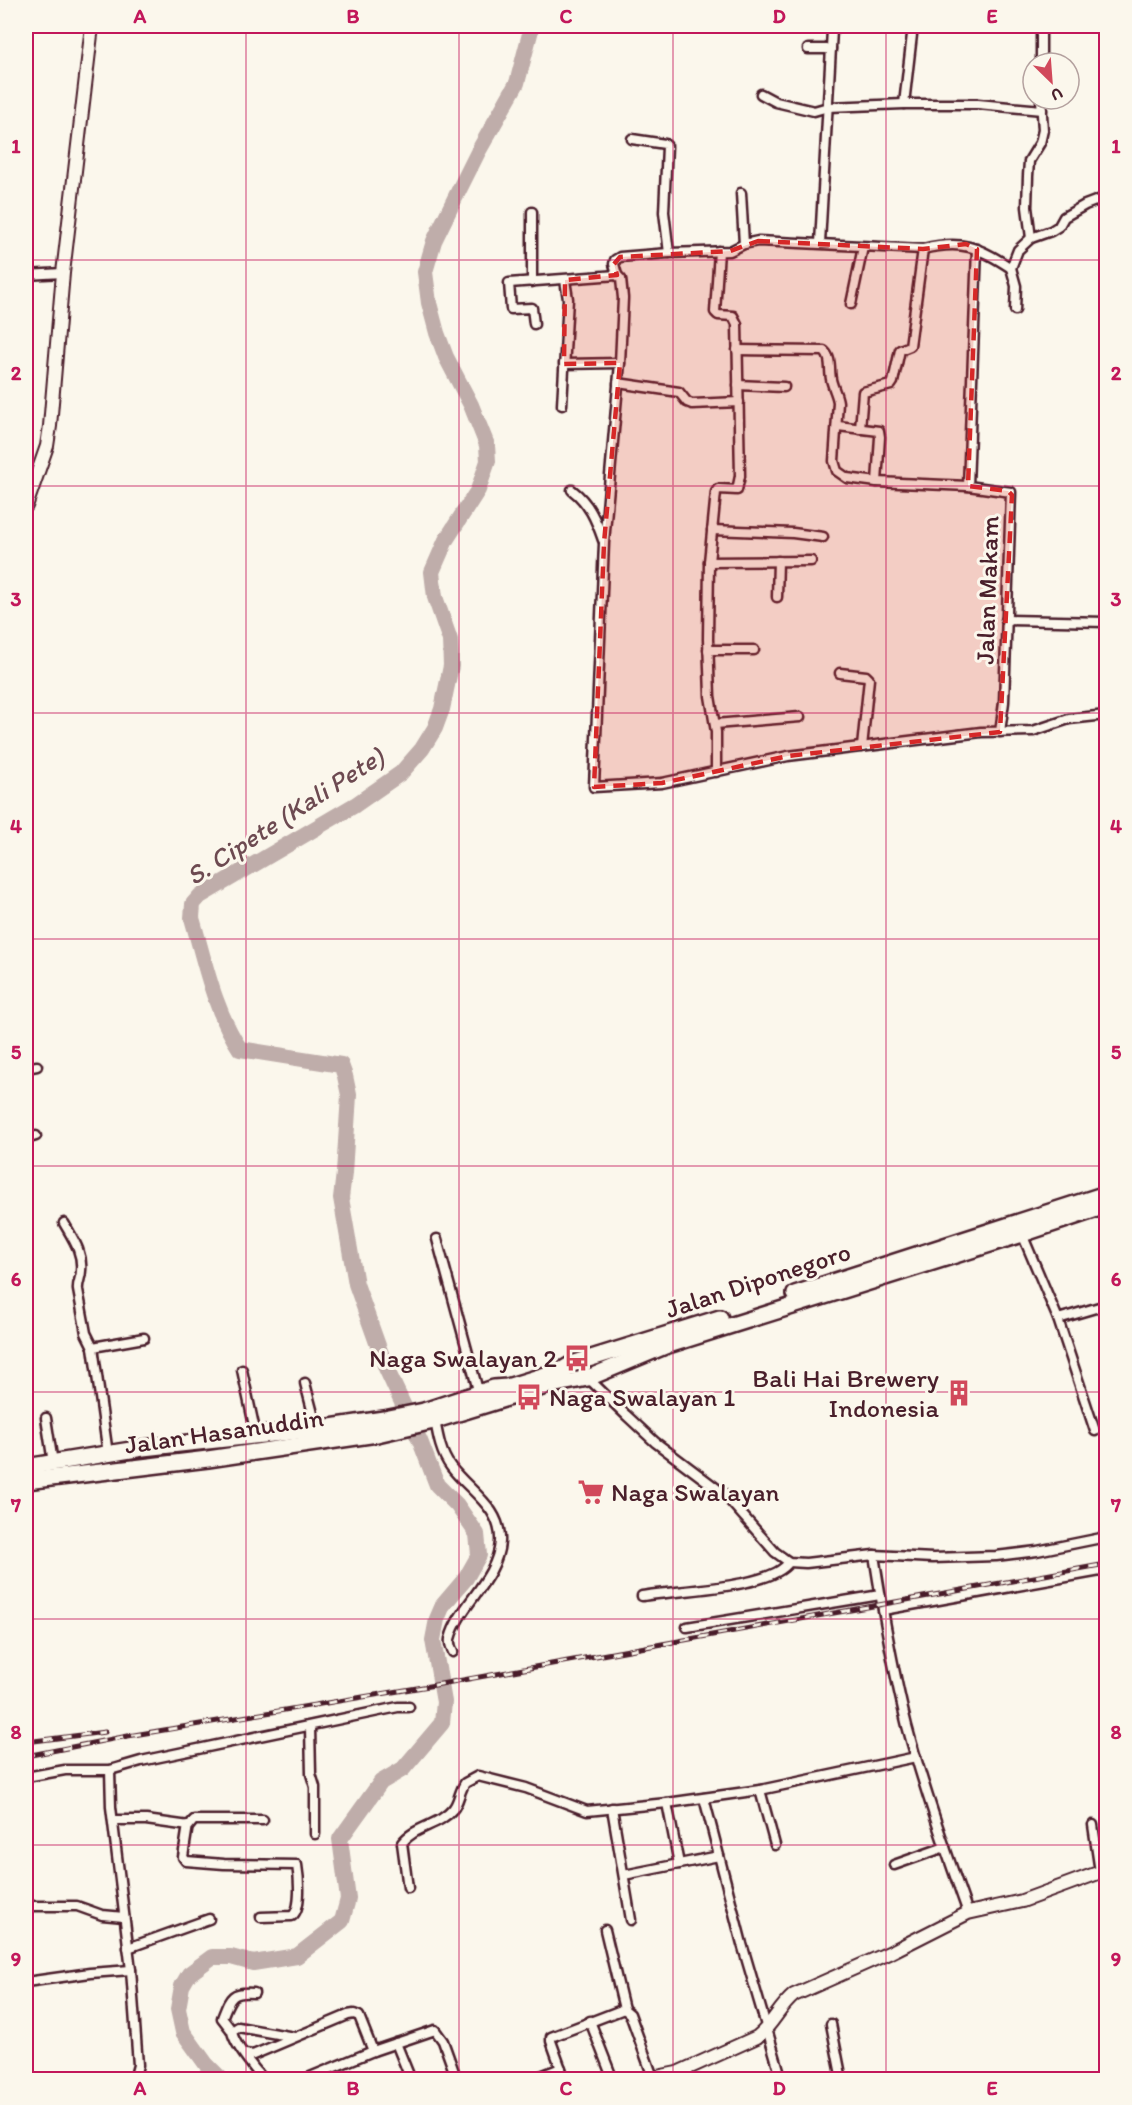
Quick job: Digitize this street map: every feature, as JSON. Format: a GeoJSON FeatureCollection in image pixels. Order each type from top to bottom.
{"type":"FeatureCollection","features":[{"type":"Feature","properties":{"kind":"highway","name":"Jalan Diponegoro"},"geometry":{"type":"LineString","coordinates":[[429,1418],[583,1361],[1107,1194]]}},
{"type":"Feature","properties":{"kind":"highway","name":"Jalan Diponegoro"},"geometry":{"type":"LineString","coordinates":[[481,1400],[588,1378],[665,1346],[1107,1206]]}},
{"type":"Feature","properties":{"kind":"highway","name":"Jalan Hasanuddin"},"geometry":{"type":"LineString","coordinates":[[26,1481],[208,1459],[429,1418]]}},
{"type":"Feature","properties":{"kind":"highway","name":"Jalan Hasanuddin"},"geometry":{"type":"LineString","coordinates":[[26,1467],[143,1448],[317,1429],[380,1426]]}},
{"type":"Feature","properties":{"kind":"street"},"geometry":{"type":"LineString","coordinates":[[26,506],[47,446],[63,273],[92,26]]}},
{"type":"Feature","properties":{"kind":"street"},"geometry":{"type":"LineString","coordinates":[[904,104],[913,26]]}},
{"type":"Feature","properties":{"kind":"street"},"geometry":{"type":"LineString","coordinates":[[1041,26],[1041,51]]}},
{"type":"Feature","properties":{"kind":"street"},"geometry":{"type":"LineString","coordinates":[[820,243],[832,30]]}},
{"type":"Feature","properties":{"kind":"street"},"geometry":{"type":"LineString","coordinates":[[808,49],[831,49]]}},
{"type":"Feature","properties":{"kind":"street"},"geometry":{"type":"LineString","coordinates":[[761,94],[777,102],[814,111],[828,107],[904,104],[978,104],[1021,108]]}},
{"type":"Feature","properties":{"kind":"street"},"geometry":{"type":"LineString","coordinates":[[1031,238],[1027,207],[1029,161],[1040,144],[1043,130],[1041,111]]}},
{"type":"Feature","properties":{"kind":"street"},"geometry":{"type":"LineString","coordinates":[[632,139],[668,146],[664,212],[669,253]]}},
{"type":"Feature","properties":{"kind":"street"},"geometry":{"type":"LineString","coordinates":[[741,193],[744,244]]}},
{"type":"Feature","properties":{"kind":"street"},"geometry":{"type":"LineString","coordinates":[[1015,310],[1016,285],[1011,268],[1018,250],[1031,238],[1059,226],[1064,217],[1107,197]]}},
{"type":"Feature","properties":{"kind":"street"},"geometry":{"type":"LineString","coordinates":[[532,212],[532,282]]}},
{"type":"Feature","properties":{"kind":"street"},"geometry":{"type":"LineString","coordinates":[[1011,268],[966,244],[944,244],[923,249],[758,241],[744,244],[730,251],[669,253],[620,257],[615,260],[617,275],[621,279],[623,298],[620,363],[604,543],[594,787],[662,783],[788,756],[919,738],[981,732],[1033,731],[1069,719],[1107,715]]}},
{"type":"Feature","properties":{"kind":"street"},"geometry":{"type":"LineString","coordinates":[[851,304],[863,247]]}},
{"type":"Feature","properties":{"kind":"street"},"geometry":{"type":"LineString","coordinates":[[860,429],[863,392],[891,385],[900,350],[910,346],[923,249]]}},
{"type":"Feature","properties":{"kind":"street","name":"Jalan Makam"},"geometry":{"type":"LineString","coordinates":[[968,486],[977,249]]}},
{"type":"Feature","properties":{"kind":"street"},"geometry":{"type":"LineString","coordinates":[[716,772],[715,724],[710,696],[708,650],[709,562],[716,492],[718,489],[734,491],[739,488],[736,320],[733,316],[718,315],[715,312],[719,251]]}},
{"type":"Feature","properties":{"kind":"street"},"geometry":{"type":"LineString","coordinates":[[26,275],[63,273]]}},
{"type":"Feature","properties":{"kind":"street"},"geometry":{"type":"LineString","coordinates":[[534,324],[532,308],[511,309],[508,284],[617,275]]}},
{"type":"Feature","properties":{"kind":"street"},"geometry":{"type":"LineString","coordinates":[[562,405],[568,299],[565,279]]}},
{"type":"Feature","properties":{"kind":"street"},"geometry":{"type":"LineString","coordinates":[[737,350],[824,351],[829,358],[832,383],[837,393],[838,426],[877,430],[880,433],[877,482]]}},
{"type":"Feature","properties":{"kind":"street"},"geometry":{"type":"LineString","coordinates":[[564,364],[620,363]]}},
{"type":"Feature","properties":{"kind":"street"},"geometry":{"type":"LineString","coordinates":[[618,383],[679,392],[687,402],[692,404],[739,402]]}},
{"type":"Feature","properties":{"kind":"street"},"geometry":{"type":"LineString","coordinates":[[738,385],[784,387]]}},
{"type":"Feature","properties":{"kind":"street","name":"Jalan Makam"},"geometry":{"type":"LineString","coordinates":[[838,426],[834,461],[837,471],[847,478],[877,482],[968,486],[1008,491],[1012,495],[1004,702],[1000,732]]}},
{"type":"Feature","properties":{"kind":"street"},"geometry":{"type":"LineString","coordinates":[[572,490],[595,515],[604,543]]}},
{"type":"Feature","properties":{"kind":"street"},"geometry":{"type":"LineString","coordinates":[[712,530],[793,533],[823,537]]}},
{"type":"Feature","properties":{"kind":"street"},"geometry":{"type":"LineString","coordinates":[[777,597],[778,561]]}},
{"type":"Feature","properties":{"kind":"street"},"geometry":{"type":"LineString","coordinates":[[709,562],[811,561]]}},
{"type":"Feature","properties":{"kind":"street"},"geometry":{"type":"LineString","coordinates":[[1006,620],[1107,622]]}},
{"type":"Feature","properties":{"kind":"street"},"geometry":{"type":"LineString","coordinates":[[708,650],[754,650]]}},
{"type":"Feature","properties":{"kind":"street"},"geometry":{"type":"LineString","coordinates":[[840,673],[866,676],[869,679],[862,747]]}},
{"type":"Feature","properties":{"kind":"street"},"geometry":{"type":"LineString","coordinates":[[715,724],[800,717]]}},
{"type":"Feature","properties":{"kind":"street"},"geometry":{"type":"LineString","coordinates":[[26,1068],[37,1066]]}},
{"type":"Feature","properties":{"kind":"street"},"geometry":{"type":"LineString","coordinates":[[26,1139],[36,1136]]}},
{"type":"Feature","properties":{"kind":"street"},"geometry":{"type":"LineString","coordinates":[[63,1223],[81,1255],[78,1290],[86,1333],[93,1347],[108,1454]]}},
{"type":"Feature","properties":{"kind":"street"},"geometry":{"type":"LineString","coordinates":[[1022,1234],[1058,1319],[1095,1431]]}},
{"type":"Feature","properties":{"kind":"street"},"geometry":{"type":"LineString","coordinates":[[437,1239],[481,1400]]}},
{"type":"Feature","properties":{"kind":"street"},"geometry":{"type":"LineString","coordinates":[[1058,1319],[1107,1305]]}},
{"type":"Feature","properties":{"kind":"street"},"geometry":{"type":"LineString","coordinates":[[93,1347],[144,1338]]}},
{"type":"Feature","properties":{"kind":"street"},"geometry":{"type":"LineString","coordinates":[[583,1361],[588,1378],[655,1442],[724,1494],[775,1552],[789,1562],[806,1563],[874,1556],[933,1558],[996,1556],[1037,1551],[1107,1537]]}},
{"type":"Feature","properties":{"kind":"street"},"geometry":{"type":"LineString","coordinates":[[242,1370],[256,1436]]}},
{"type":"Feature","properties":{"kind":"street"},"geometry":{"type":"LineString","coordinates":[[305,1383],[317,1429]]}},
{"type":"Feature","properties":{"kind":"street"},"geometry":{"type":"LineString","coordinates":[[46,1418],[53,1463]]}},
{"type":"Feature","properties":{"kind":"street"},"geometry":{"type":"LineString","coordinates":[[429,1418],[451,1467],[489,1509],[500,1533],[495,1560],[450,1638],[453,1652]]}},
{"type":"Feature","properties":{"kind":"street"},"geometry":{"type":"LineString","coordinates":[[874,1556],[899,1693],[916,1756],[968,1913]]}},
{"type":"Feature","properties":{"kind":"street"},"geometry":{"type":"LineString","coordinates":[[642,1596],[669,1591],[708,1590],[735,1584],[780,1571],[789,1562]]}},
{"type":"Feature","properties":{"kind":"street"},"geometry":{"type":"LineString","coordinates":[[883,1610],[1107,1570]]}},
{"type":"Feature","properties":{"kind":"street"},"geometry":{"type":"LineString","coordinates":[[687,1627],[880,1595]]}},
{"type":"Feature","properties":{"kind":"street"},"geometry":{"type":"LineString","coordinates":[[26,1777],[65,1770],[110,1770],[141,1761],[398,1707],[409,1707]]}},
{"type":"Feature","properties":{"kind":"street"},"geometry":{"type":"LineString","coordinates":[[310,1726],[311,1774],[315,1787],[315,1834]]}},
{"type":"Feature","properties":{"kind":"street"},"geometry":{"type":"LineString","coordinates":[[408,1888],[402,1843],[413,1832],[437,1822],[452,1811],[462,1788],[477,1776],[526,1788],[587,1811],[760,1790],[916,1756]]}},
{"type":"Feature","properties":{"kind":"street"},"geometry":{"type":"LineString","coordinates":[[110,1770],[113,1820],[131,1970],[138,2066],[134,2079]]}},
{"type":"Feature","properties":{"kind":"street"},"geometry":{"type":"LineString","coordinates":[[760,1790],[775,1845]]}},
{"type":"Feature","properties":{"kind":"street"},"geometry":{"type":"LineString","coordinates":[[704,1798],[782,2079]]}},
{"type":"Feature","properties":{"kind":"street"},"geometry":{"type":"LineString","coordinates":[[667,1803],[679,1864]]}},
{"type":"Feature","properties":{"kind":"street"},"geometry":{"type":"LineString","coordinates":[[612,1808],[631,1920]]}},
{"type":"Feature","properties":{"kind":"street"},"geometry":{"type":"LineString","coordinates":[[113,1820],[146,1820],[188,1825],[191,1825],[194,1820],[263,1820]]}},
{"type":"Feature","properties":{"kind":"street"},"geometry":{"type":"LineString","coordinates":[[188,1825],[183,1857],[186,1861],[224,1864],[297,1864],[299,1901],[296,1913],[261,1917]]}},
{"type":"Feature","properties":{"kind":"street"},"geometry":{"type":"LineString","coordinates":[[605,1930],[624,2009],[630,2014],[650,2079],[676,2073],[757,2037],[785,2002],[794,1995],[891,1952],[968,1913],[1022,1901],[1103,1871],[1093,1825]]}},
{"type":"Feature","properties":{"kind":"street"},"geometry":{"type":"LineString","coordinates":[[894,1865],[945,1847]]}},
{"type":"Feature","properties":{"kind":"street"},"geometry":{"type":"LineString","coordinates":[[624,1875],[719,1856]]}},
{"type":"Feature","properties":{"kind":"street"},"geometry":{"type":"LineString","coordinates":[[26,1909],[32,1906],[77,1906],[102,1914],[124,1917]]}},
{"type":"Feature","properties":{"kind":"street"},"geometry":{"type":"LineString","coordinates":[[128,1948],[209,1919]]}},
{"type":"Feature","properties":{"kind":"street"},"geometry":{"type":"LineString","coordinates":[[26,1982],[131,1970]]}},
{"type":"Feature","properties":{"kind":"street"},"geometry":{"type":"LineString","coordinates":[[254,1993],[239,1992],[233,1996],[222,2018],[264,2079]]}},
{"type":"Feature","properties":{"kind":"street"},"geometry":{"type":"LineString","coordinates":[[565,2079],[551,2037],[624,2009]]}},
{"type":"Feature","properties":{"kind":"street"},"geometry":{"type":"LineString","coordinates":[[245,2054],[250,2056],[354,2014],[358,2016],[373,2050]]}},
{"type":"Feature","properties":{"kind":"street"},"geometry":{"type":"LineString","coordinates":[[590,2021],[613,2079]]}},
{"type":"Feature","properties":{"kind":"street"},"geometry":{"type":"LineString","coordinates":[[831,2024],[842,2079]]}},
{"type":"Feature","properties":{"kind":"street"},"geometry":{"type":"LineString","coordinates":[[232,2031],[238,2027],[294,2037]]}},
{"type":"Feature","properties":{"kind":"street"},"geometry":{"type":"LineString","coordinates":[[303,2079],[373,2050],[436,2030],[443,2041],[457,2079]]}},
{"type":"Feature","properties":{"kind":"street"},"geometry":{"type":"LineString","coordinates":[[396,2043],[411,2079]]}},
{"type":"Feature","properties":{"kind":"street"},"geometry":{"type":"LineString","coordinates":[[530,2079],[561,2068]]}},
{"type":"Feature","properties":{"kind":"highlighted area"},"geometry":{"type":"Polygon","coordinates":[[[758,241],[923,249],[966,244],[977,249],[968,486],[1008,491],[1012,495],[1000,732],[788,756],[662,783],[594,787],[604,543],[620,363],[564,364],[565,280],[617,275],[614,264],[620,257],[730,251],[758,241]]]}},
{"type":"Feature","properties":{"kind":"waterway","name":"S. Cipete (Kali Pete)"},"geometry":{"type":"LineString","coordinates":[[222,2080],[206,2064],[183,2032],[178,2009],[182,1986],[189,1974],[212,1957],[231,1957],[253,1963],[297,1956],[342,1921],[348,1899],[340,1839],[381,1782],[403,1769],[442,1723],[444,1702],[433,1640],[437,1619],[443,1605],[466,1578],[479,1555],[477,1534],[457,1505],[437,1485],[420,1441],[386,1368],[356,1284],[341,1198],[349,1095],[341,1065],[240,1049],[223,1018],[211,986],[192,918],[193,904],[200,896],[355,805],[401,773],[422,749],[435,728],[442,709],[451,666],[450,640],[435,597],[432,572],[446,540],[478,490],[488,461],[487,445],[437,333],[429,303],[425,272],[434,241],[478,152],[517,83],[532,26]]}},
{"type":"Feature","properties":{"kind":"railway"},"geometry":{"type":"LineString","coordinates":[[26,1756],[128,1736],[435,1685],[1106,1564]]}},
{"type":"Feature","properties":{"kind":"railway"},"geometry":{"type":"LineString","coordinates":[[26,1742],[105,1732]]}},
{"type":"Feature","properties":{"kind":"place","name":"Naga Swalayan 2"},"geometry":{"type":"Point","coordinates":[577,1358]}},
{"type":"Feature","properties":{"kind":"place","name":"Bali Hai Brewery Indonesia"},"geometry":{"type":"Point","coordinates":[959,1393]}},
{"type":"Feature","properties":{"kind":"place","name":"Naga Swalayan 1"},"geometry":{"type":"Point","coordinates":[529,1397]}},
{"type":"Feature","properties":{"kind":"place","name":"Naga Swalayan"},"geometry":{"type":"Point","coordinates":[591,1492]}}]}
